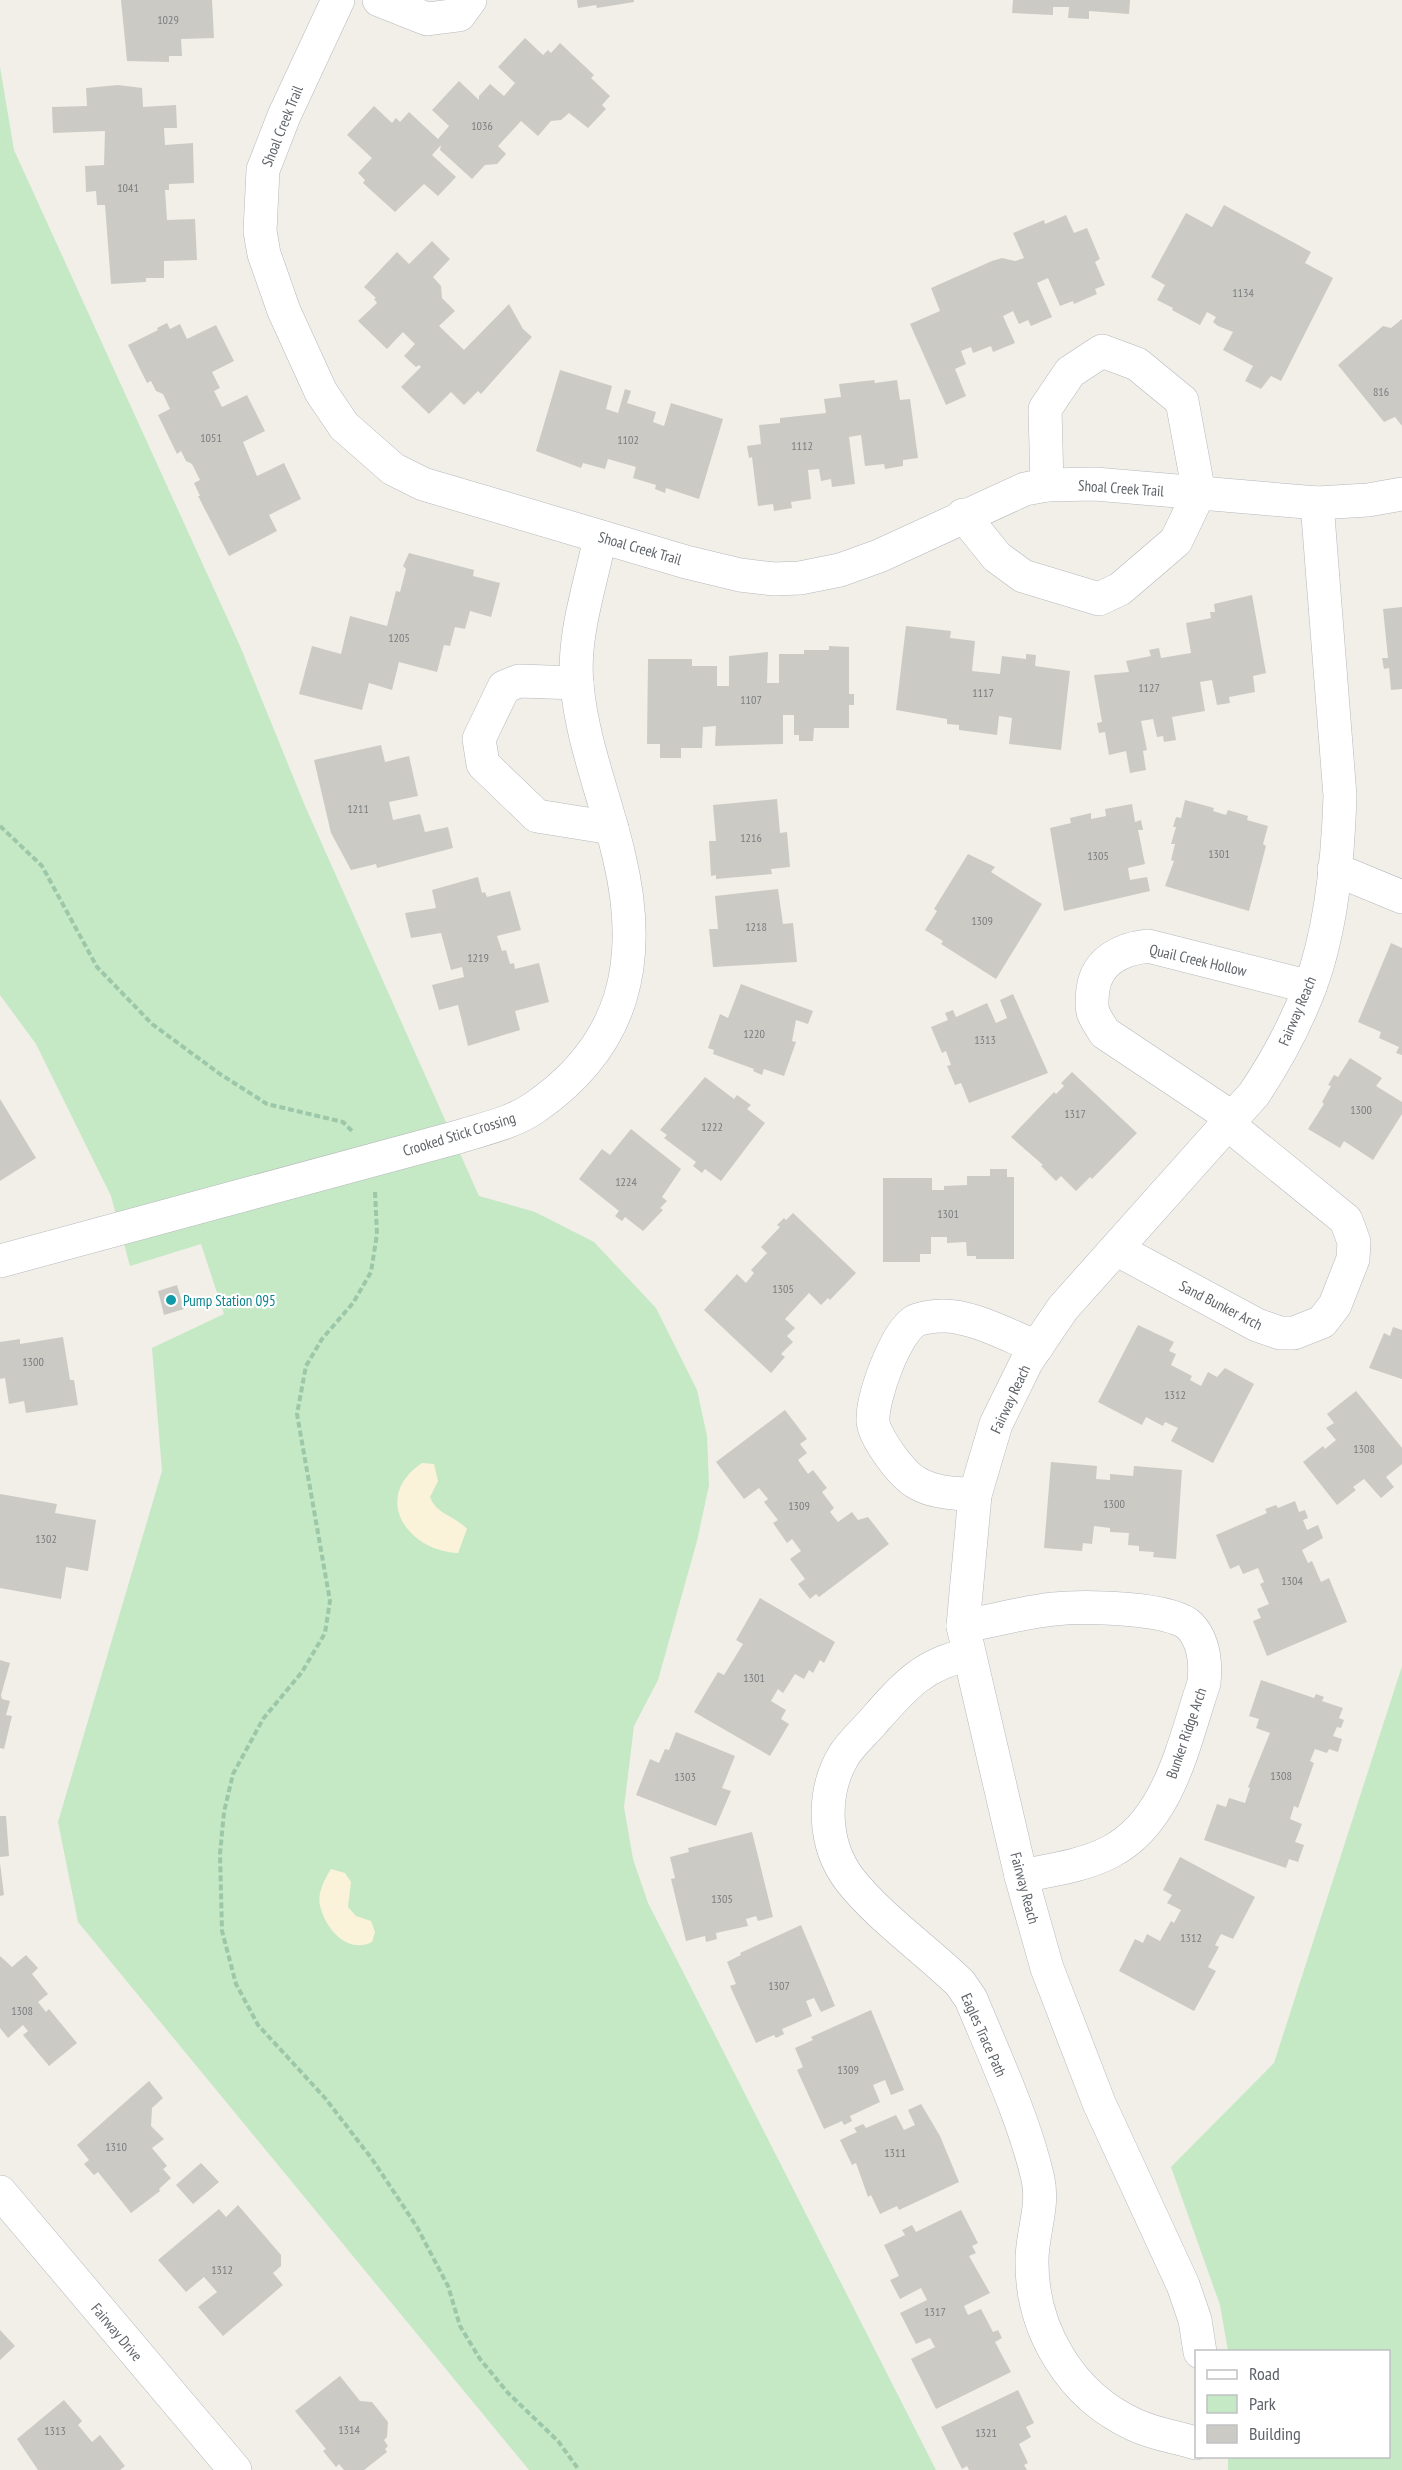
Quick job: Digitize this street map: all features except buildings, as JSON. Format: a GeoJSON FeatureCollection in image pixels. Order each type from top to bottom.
{"type":"FeatureCollection","features":[{"type":"Feature","properties":{"kind":"street","name":"Shoal Creek Trail"},"geometry":{"type":"LineString","coordinates":[[338,0],[284,116],[263,170],[260,231],[264,254],[284,310],[321,392],[344,426],[377,456],[403,474],[423,484],[600,537],[740,575],[774,579],[800,578],[840,570],[879,556],[963,515],[1025,489],[1047,485],[1095,484],[1317,503],[1368,500],[1402,494]]}},
{"type":"Feature","properties":{"kind":"street"},"geometry":{"type":"LineString","coordinates":[[379,0],[427,19],[459,15],[470,0]]}},
{"type":"Feature","properties":{"kind":"street"},"geometry":{"type":"LineString","coordinates":[[963,515],[997,557],[1023,576],[1100,600],[1120,589],[1176,541],[1199,493],[1182,401],[1137,364],[1102,351],[1070,372],[1045,409],[1047,485]]}},
{"type":"Feature","properties":{"kind":"street","name":"Fairway Reach"},"geometry":{"type":"LineString","coordinates":[[1200,2350],[1194,2320],[1183,2285],[1099,2103],[1047,1968],[1021,1875],[966,1641],[975,1495],[996,1424],[1037,1347],[1063,1308],[1232,1122],[1271,1068],[1310,987],[1326,923],[1334,869],[1340,796],[1317,503]]}},
{"type":"Feature","properties":{"kind":"street","name":"Crooked Stick Crossing"},"geometry":{"type":"LineString","coordinates":[[0,1261],[459,1137],[515,1118],[534,1108],[576,1074],[595,1048],[619,1003],[630,958],[630,924],[625,884],[584,729],[577,683],[577,649],[600,537]]}},
{"type":"Feature","properties":{"kind":"street"},"geometry":{"type":"LineString","coordinates":[[577,683],[519,681],[504,687],[479,739],[483,764],[537,816],[612,828]]}},
{"type":"Feature","properties":{"kind":"street"},"geometry":{"type":"LineString","coordinates":[[1334,869],[1402,897]]}},
{"type":"Feature","properties":{"kind":"street","name":"Quail Creek Hollow"},"geometry":{"type":"LineString","coordinates":[[1232,1122],[1105,1033],[1093,1013],[1092,1003],[1094,981],[1099,970],[1108,960],[1129,948],[1148,946],[1310,987]]}},
{"type":"Feature","properties":{"kind":"street","name":"Sand Bunker Arch"},"geometry":{"type":"LineString","coordinates":[[1116,1248],[1247,1320],[1280,1333],[1294,1333],[1322,1322],[1335,1305],[1353,1259],[1354,1242],[1347,1220],[1232,1122]]}},
{"type":"Feature","properties":{"kind":"street"},"geometry":{"type":"LineString","coordinates":[[975,1495],[932,1490],[916,1483],[877,1437],[873,1421],[875,1400],[897,1342],[903,1331],[916,1320],[943,1315],[968,1320],[1037,1347]]}},
{"type":"Feature","properties":{"kind":"street","name":"Bunker Ridge Arch"},"geometry":{"type":"LineString","coordinates":[[966,1641],[1054,1609],[1086,1608],[1157,1613],[1180,1618],[1190,1626],[1201,1644],[1205,1667],[1204,1683],[1167,1788],[1148,1821],[1120,1846],[1108,1853],[1060,1869],[1021,1875]]}},
{"type":"Feature","properties":{"kind":"street","name":"Eagles Trace Path"},"geometry":{"type":"LineString","coordinates":[[966,1641],[934,1666],[910,1680],[844,1755],[833,1781],[827,1810],[834,1851],[849,1879],[960,1983],[971,1999],[1024,2134],[1039,2180],[1040,2207],[1032,2259],[1033,2294],[1041,2324],[1055,2352],[1087,2392],[1115,2414],[1135,2425],[1195,2442]]}},
{"type":"Feature","properties":{"kind":"street","name":"Fairway Drive"},"geometry":{"type":"LineString","coordinates":[[0,2192],[235,2470]]}},
{"type":"Feature","properties":{"kind":"path"},"geometry":{"type":"LineString","coordinates":[[0,826],[42,866],[97,967],[152,1024],[220,1074],[267,1104],[343,1122],[360,1138],[376,1194],[377,1234],[371,1272],[353,1303],[322,1339],[306,1366],[297,1414],[330,1601],[325,1633],[302,1672],[263,1719],[233,1774],[224,1812],[221,1844],[222,1931],[237,1983],[258,2025],[326,2098],[372,2159],[417,2227],[448,2286],[460,2326],[480,2359],[508,2393],[558,2441],[579,2470]]}},
{"type":"Feature","properties":{"kind":"green space"},"geometry":{"type":"Polygon","coordinates":[[[0,67],[14,150],[240,646],[305,806],[479,1196],[535,1212],[594,1242],[656,1308],[697,1390],[707,1436],[709,1485],[697,1541],[658,1680],[634,1726],[624,1807],[633,1859],[648,1903],[936,2470],[529,2470],[78,1922],[58,1822],[162,1471],[152,1348],[224,1314],[201,1244],[130,1266],[111,1196],[36,1044],[0,995],[0,67]]]}},
{"type":"Feature","properties":{"kind":"green space"},"geometry":{"type":"Polygon","coordinates":[[[1402,1666],[1402,2470],[1228,2470],[1228,2458],[1390,2458],[1390,2350],[1228,2350],[1220,2305],[1171,2167],[1274,2063],[1402,1666]]]}},
{"type":"Feature","properties":{"kind":"sand"},"geometry":{"type":"Polygon","coordinates":[[[422,1463],[434,1464],[438,1481],[430,1497],[433,1503],[467,1529],[458,1553],[440,1550],[424,1543],[411,1533],[402,1520],[398,1506],[399,1491],[407,1477],[422,1463]]]}},
{"type":"Feature","properties":{"kind":"sand"},"geometry":{"type":"Polygon","coordinates":[[[331,1869],[345,1873],[351,1882],[348,1907],[356,1916],[371,1921],[375,1932],[372,1942],[363,1945],[347,1943],[328,1925],[319,1898],[323,1883],[331,1869]]]}},
{"type":"Feature","properties":{"kind":"place","name":"Pump Station 095"},"geometry":{"type":"Point","coordinates":[171,1300]}}]}
